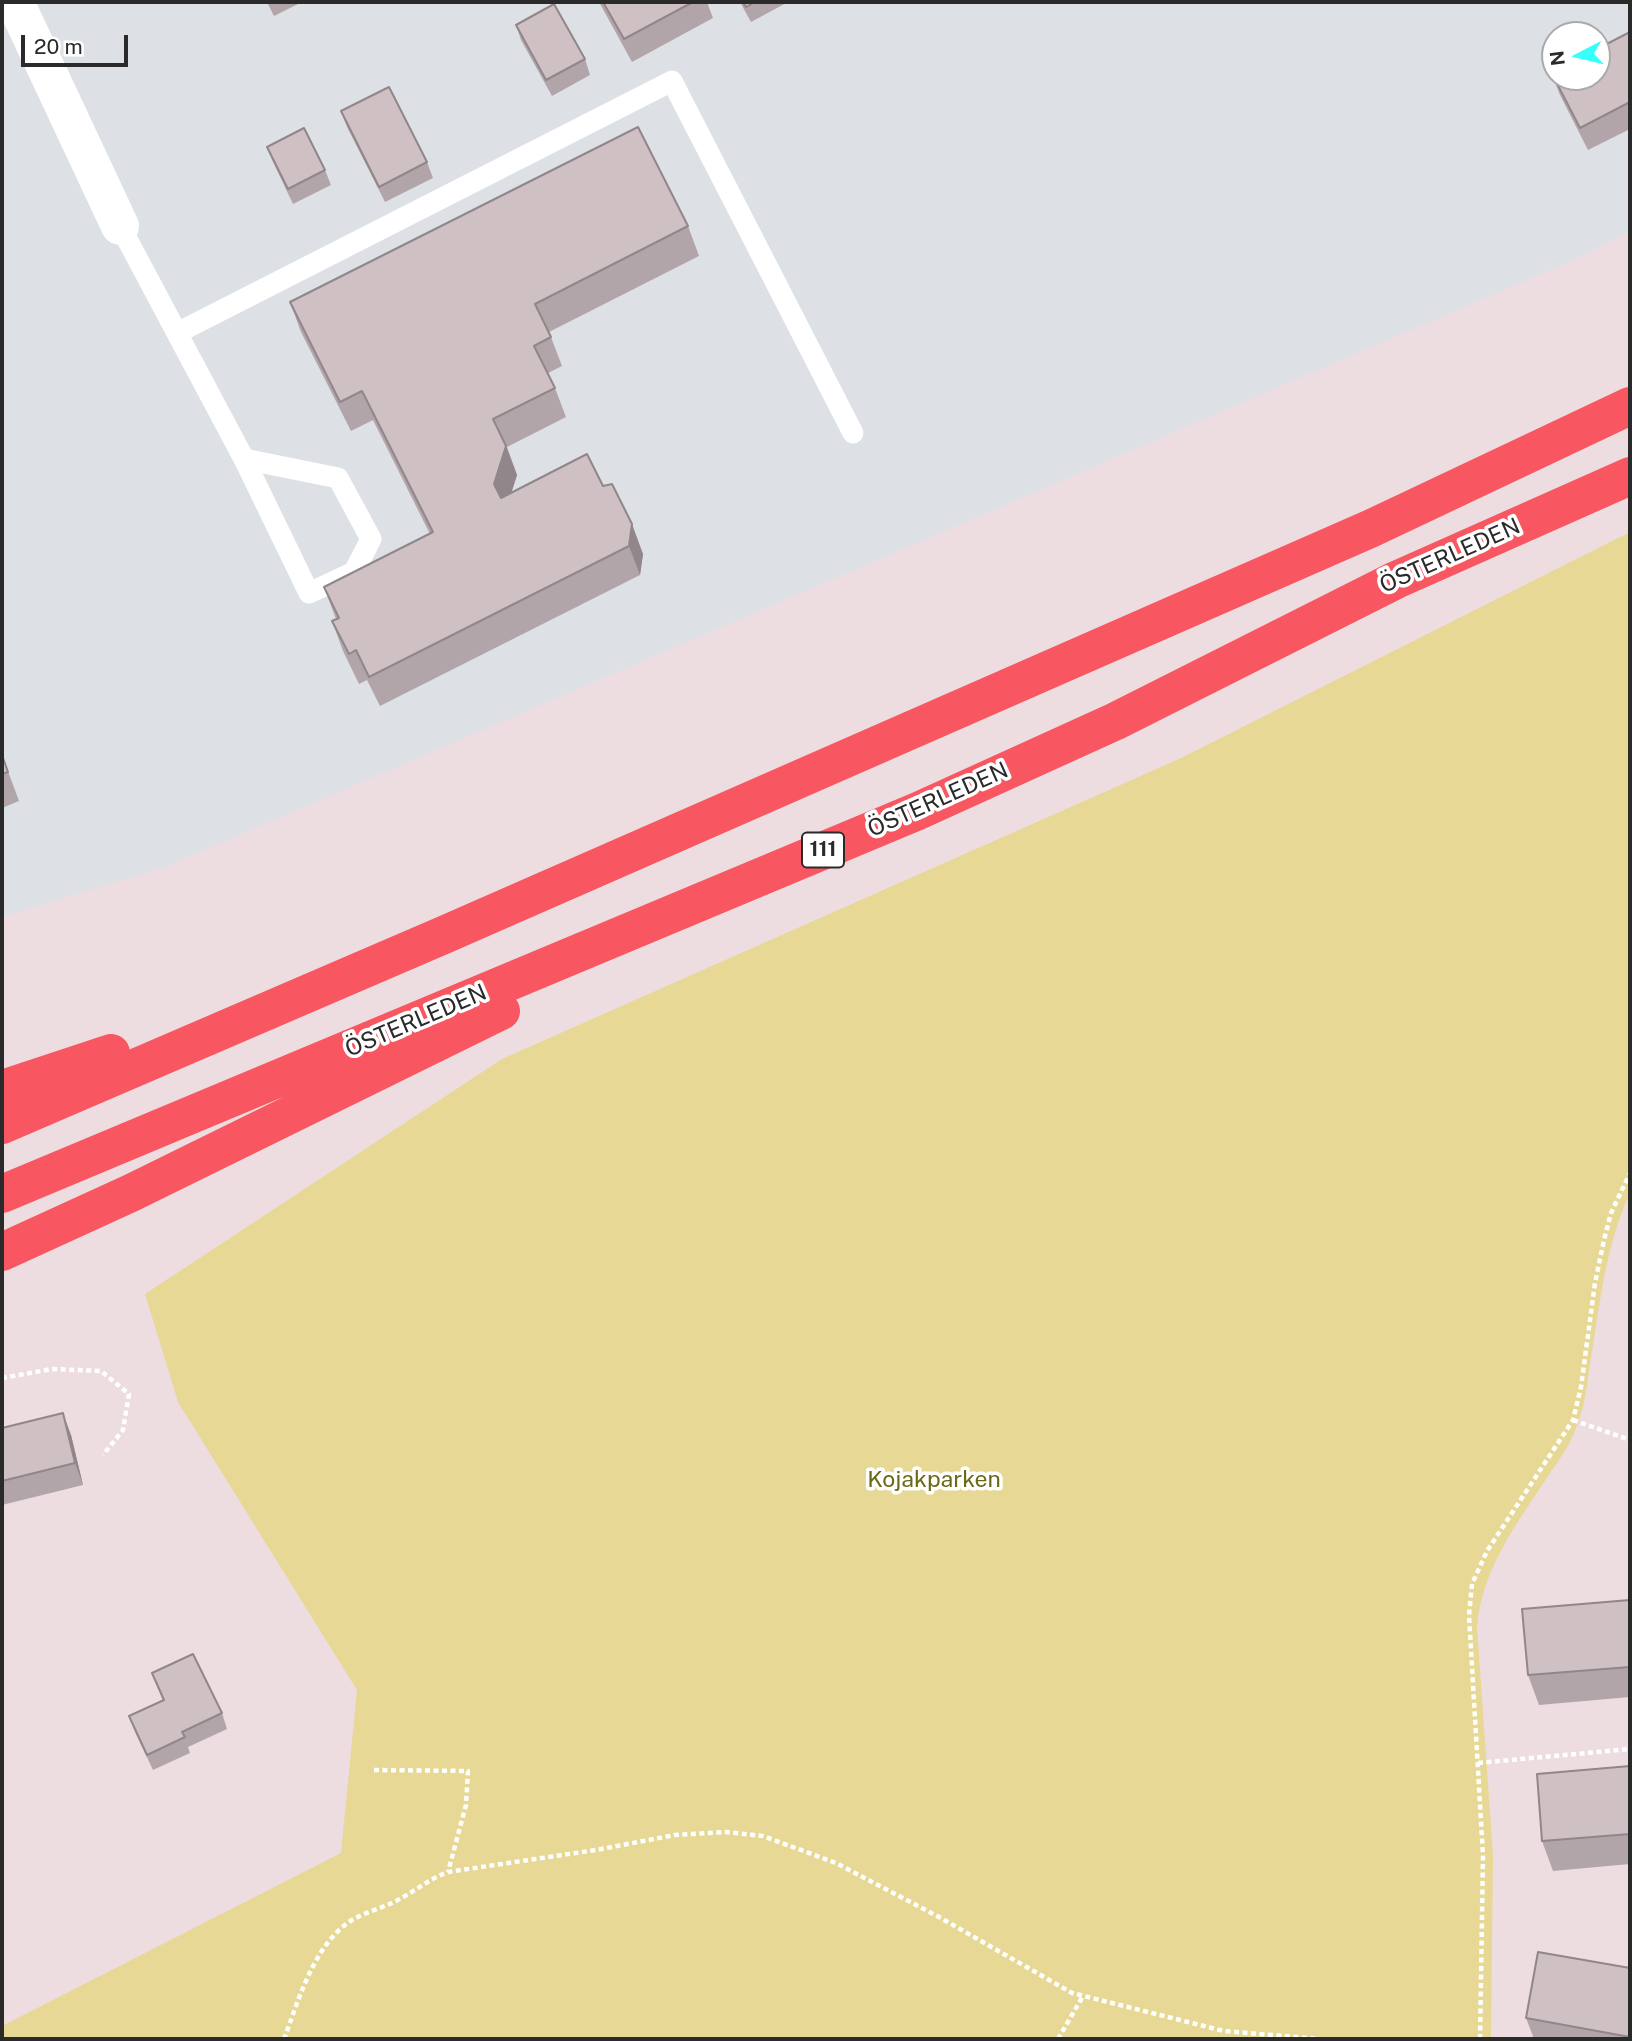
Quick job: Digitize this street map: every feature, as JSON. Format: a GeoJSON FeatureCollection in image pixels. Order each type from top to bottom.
{"type":"FeatureCollection","features":[{"type":"Feature","properties":{"kind":"main road"},"geometry":{"type":"LineString","coordinates":[[2,1125],[1372,528],[1630,406]]}},
{"type":"Feature","properties":{"kind":"main road","name":"ÖSTERLEDEN"},"geometry":{"type":"LineString","coordinates":[[2,1194],[918,811],[1116,721],[1396,580],[1630,476]]}},
{"type":"Feature","properties":{"kind":"main road"},"geometry":{"type":"LineString","coordinates":[[2,1251],[131,1193],[361,1079],[918,811]]}},
{"type":"Feature","properties":{"kind":"main road"},"geometry":{"type":"LineString","coordinates":[[2,1089],[365,968]]}},
{"type":"Feature","properties":{"kind":"street"},"geometry":{"type":"LineString","coordinates":[[15,2],[120,226]]}},
{"type":"Feature","properties":{"kind":"lane"},"geometry":{"type":"LineString","coordinates":[[177,333],[673,82],[853,433]]}},
{"type":"Feature","properties":{"kind":"lane"},"geometry":{"type":"LineString","coordinates":[[120,226],[244,459],[309,593],[354,572],[372,539],[338,478],[244,459]]}},
{"type":"Feature","properties":{"kind":"path"},"geometry":{"type":"LineString","coordinates":[[1480,2039],[1483,1856],[1469,1615],[1472,1584],[1487,1551],[1573,1420],[1581,1387],[1595,1283],[1604,1240],[1611,1213],[1630,1173]]}},
{"type":"Feature","properties":{"kind":"path"},"geometry":{"type":"LineString","coordinates":[[2,1378],[52,1369],[101,1371],[130,1394],[123,1430],[103,1455]]}},
{"type":"Feature","properties":{"kind":"path"},"geometry":{"type":"LineString","coordinates":[[1573,1420],[1630,1440]]}},
{"type":"Feature","properties":{"kind":"path"},"geometry":{"type":"LineString","coordinates":[[1478,1763],[1630,1749]]}},
{"type":"Feature","properties":{"kind":"path"},"geometry":{"type":"LineString","coordinates":[[374,1770],[468,1771],[466,1805],[448,1872]]}},
{"type":"Feature","properties":{"kind":"path"},"geometry":{"type":"LineString","coordinates":[[284,2039],[300,1996],[321,1954],[336,1933],[353,1920],[398,1900],[431,1879],[448,1872],[675,1835],[726,1832],[763,1836],[835,1863],[939,1917],[1072,1993],[1224,2031],[1320,2039]]}},
{"type":"Feature","properties":{"kind":"path"},"geometry":{"type":"LineString","coordinates":[[1058,2039],[1083,1996]]}},
{"type":"Feature","properties":{"kind":"shaded area"},"geometry":{"type":"Polygon","coordinates":[[[2,2],[1630,2],[1630,231],[1578,258],[165,867],[2,917],[2,2]]]}},
{"type":"Feature","properties":{"kind":"green space","name":"Kojakparken"},"geometry":{"type":"Polygon","coordinates":[[[1630,532],[1630,1193],[1609,1253],[1580,1417],[1564,1452],[1503,1547],[1493,1566],[1480,1606],[1477,1627],[1493,1855],[1491,2039],[2,2039],[2,2026],[341,1853],[357,1690],[178,1402],[145,1294],[502,1059],[1179,759],[1630,532]]]}},
{"type":"Feature","properties":{"kind":"building"},"geometry":{"type":"Polygon","coordinates":[[[603,2],[693,2],[624,39],[603,2]]]}},
{"type":"Feature","properties":{"kind":"building"},"geometry":{"type":"Polygon","coordinates":[[[554,4],[585,59],[546,80],[516,25],[554,4]]]}},
{"type":"Feature","properties":{"kind":"building"},"geometry":{"type":"Polygon","coordinates":[[[1630,32],[1630,102],[1580,128],[1561,91],[1611,91],[1611,42],[1630,32]]]}},
{"type":"Feature","properties":{"kind":"building"},"geometry":{"type":"Polygon","coordinates":[[[389,87],[427,162],[379,187],[341,111],[389,87]]]}},
{"type":"Feature","properties":{"kind":"building"},"geometry":{"type":"Polygon","coordinates":[[[638,127],[688,226],[535,304],[551,337],[534,346],[555,388],[493,419],[506,446],[494,484],[501,498],[587,454],[603,486],[612,484],[632,524],[629,546],[369,677],[356,650],[349,654],[332,621],[339,618],[324,587],[433,532],[362,391],[340,402],[290,302],[638,127]]]}},
{"type":"Feature","properties":{"kind":"building"},"geometry":{"type":"Polygon","coordinates":[[[304,128],[325,170],[288,189],[267,147],[304,128]]]}},
{"type":"Feature","properties":{"kind":"building"},"geometry":{"type":"Polygon","coordinates":[[[2,755],[8,772],[2,774],[2,755]]]}},
{"type":"Feature","properties":{"kind":"building"},"geometry":{"type":"Polygon","coordinates":[[[63,1413],[75,1463],[2,1481],[2,1428],[63,1413]]]}},
{"type":"Feature","properties":{"kind":"building"},"geometry":{"type":"Polygon","coordinates":[[[1630,1600],[1630,1667],[1528,1675],[1522,1609],[1630,1600]]]}},
{"type":"Feature","properties":{"kind":"building"},"geometry":{"type":"Polygon","coordinates":[[[193,1654],[222,1713],[182,1732],[185,1737],[147,1755],[129,1716],[164,1700],[152,1673],[193,1654]]]}},
{"type":"Feature","properties":{"kind":"building"},"geometry":{"type":"Polygon","coordinates":[[[1630,1766],[1630,1834],[1542,1841],[1537,1774],[1630,1766]]]}},
{"type":"Feature","properties":{"kind":"building"},"geometry":{"type":"Polygon","coordinates":[[[1538,1952],[1630,1968],[1630,2037],[1526,2018],[1538,1952]]]}}]}
